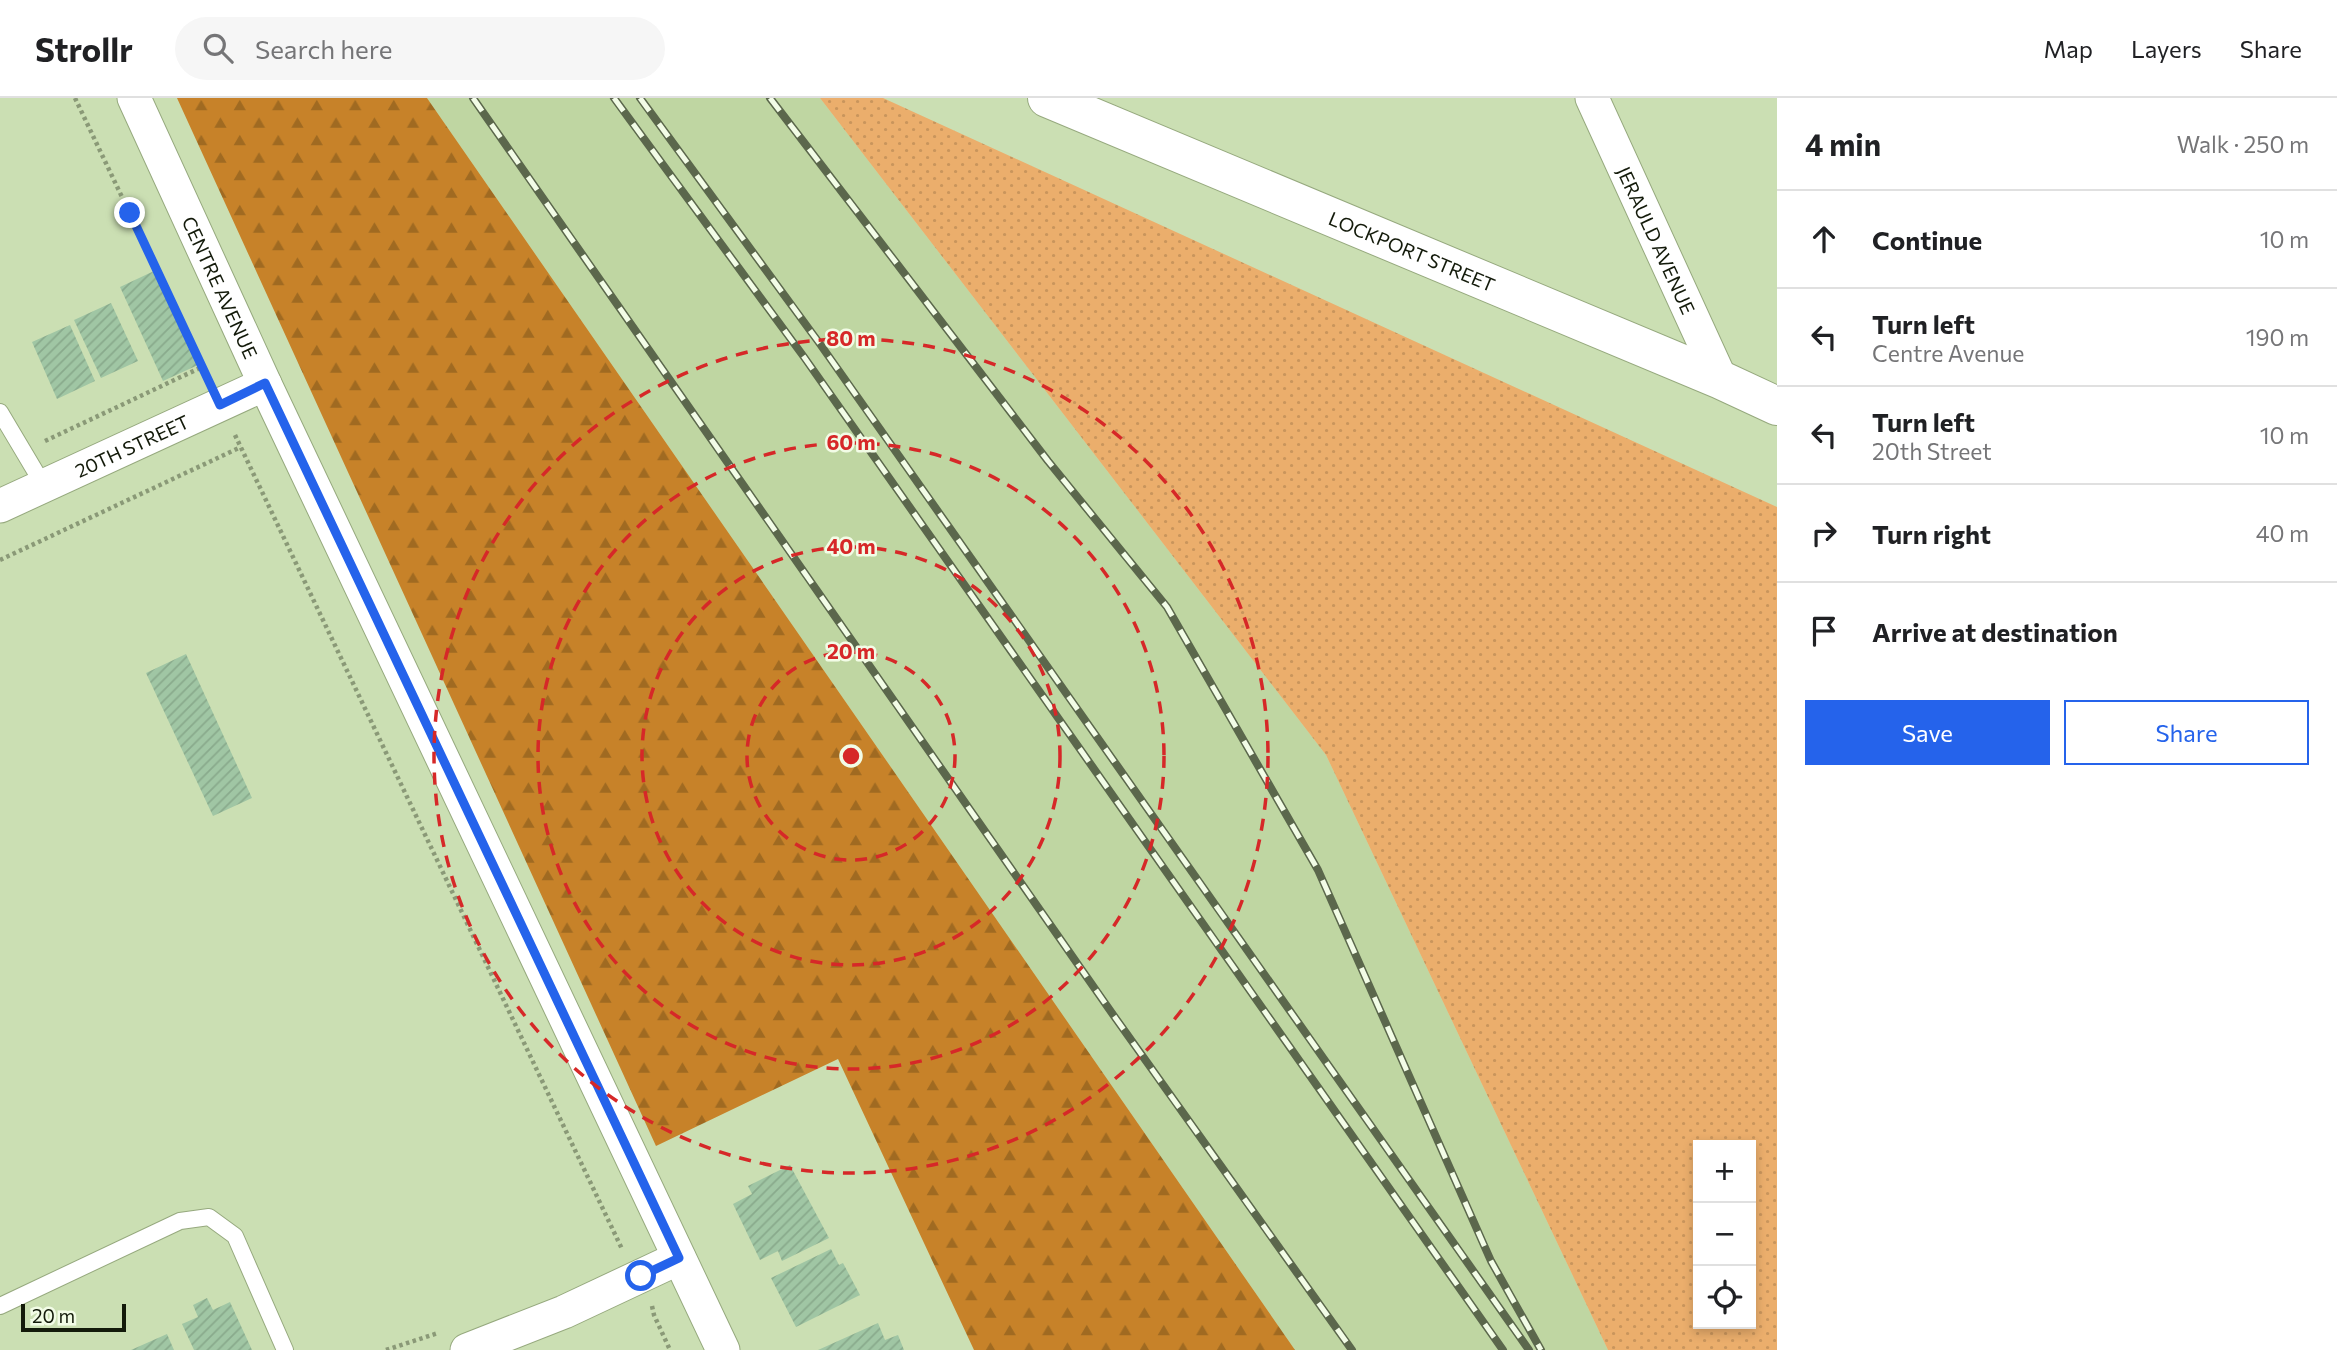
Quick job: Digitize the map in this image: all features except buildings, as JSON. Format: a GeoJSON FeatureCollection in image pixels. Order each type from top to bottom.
{"type":"FeatureCollection","features":[{"type":"Feature","properties":{"kind":"street","name":"CENTRE AVENUE"},"geometry":{"type":"LineString","coordinates":[[134,98],[265,383],[723,1350]]}},
{"type":"Feature","properties":{"kind":"street","name":"LOCKPORT STREET"},"geometry":{"type":"LineString","coordinates":[[1047,98],[1721,380],[1777,406]]}},
{"type":"Feature","properties":{"kind":"street","name":"JERAULD AVENUE"},"geometry":{"type":"LineString","coordinates":[[1592,98],[1721,380]]}},
{"type":"Feature","properties":{"kind":"street","name":"20TH STREET"},"geometry":{"type":"LineString","coordinates":[[0,506],[265,383]]}},
{"type":"Feature","properties":{"kind":"street"},"geometry":{"type":"LineString","coordinates":[[467,1350],[564,1312],[679,1258]]}},
{"type":"Feature","properties":{"kind":"lane"},"geometry":{"type":"LineString","coordinates":[[2,423],[44,486]]}},
{"type":"Feature","properties":{"kind":"lane"},"geometry":{"type":"LineString","coordinates":[[0,1306],[180,1221],[209,1217],[235,1237],[285,1350]]}},
{"type":"Feature","properties":{"kind":"path"},"geometry":{"type":"LineString","coordinates":[[75,98],[624,1254]]}},
{"type":"Feature","properties":{"kind":"path"},"geometry":{"type":"LineString","coordinates":[[22,451],[202,367]]}},
{"type":"Feature","properties":{"kind":"path"},"geometry":{"type":"LineString","coordinates":[[0,560],[241,447]]}},
{"type":"Feature","properties":{"kind":"path"},"geometry":{"type":"LineString","coordinates":[[654,1315],[670,1350]]}},
{"type":"Feature","properties":{"kind":"shaded area"},"geometry":{"type":"Polygon","coordinates":[[[427,98],[820,98],[1326,755],[1608,1350],[1295,1350],[427,98]]]}},
{"type":"Feature","properties":{"kind":"shaded area"},"geometry":{"type":"Polygon","coordinates":[[[820,98],[883,98],[1777,507],[1777,1350],[1608,1350],[1326,755],[820,98]]]}},
{"type":"Feature","properties":{"kind":"green space"},"geometry":{"type":"Polygon","coordinates":[[[177,98],[427,98],[1295,1350],[974,1350],[838,1059],[656,1146],[177,98]]]}},
{"type":"Feature","properties":{"kind":"railway"},"geometry":{"type":"LineString","coordinates":[[473,98],[1114,1016],[1352,1350]]}},
{"type":"Feature","properties":{"kind":"railway"},"geometry":{"type":"LineString","coordinates":[[614,98],[804,357],[1503,1350]]}},
{"type":"Feature","properties":{"kind":"railway"},"geometry":{"type":"LineString","coordinates":[[640,98],[820,344],[1529,1350]]}},
{"type":"Feature","properties":{"kind":"railway"},"geometry":{"type":"LineString","coordinates":[[770,98],[1048,461],[1167,607],[1318,870],[1491,1261],[1541,1350]]}},
{"type":"Feature","properties":{"kind":"route"},"geometry":{"type":"LineString","coordinates":[[130,213],[220,405],[265,383],[679,1258],[641,1276]]}}]}
